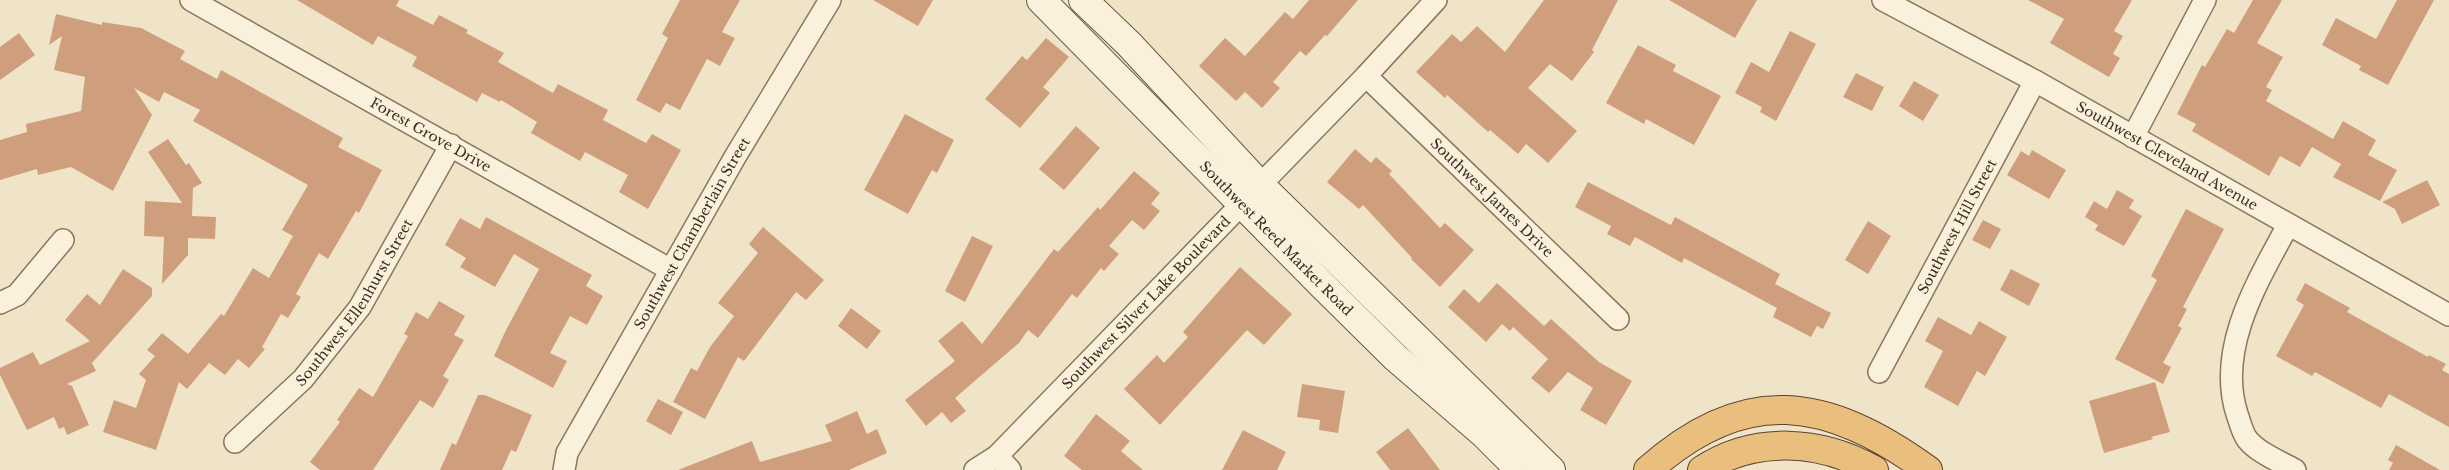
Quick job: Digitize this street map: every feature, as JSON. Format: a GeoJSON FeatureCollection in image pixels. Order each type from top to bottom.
{"type":"FeatureCollection","features":[{"type":"Feature","properties":{"kind":"highway"},"geometry":{"type":"LineString","coordinates":[[1648,470],[1669,451],[1710,426],[1740,414],[1780,409],[1816,413],[1849,423],[1882,439],[1928,470]]}},
{"type":"Feature","properties":{"kind":"highway"},"geometry":{"type":"LineString","coordinates":[[1702,470],[1711,464],[1754,448],[1796,444],[1826,450],[1874,470]]}},
{"type":"Feature","properties":{"kind":"main road","name":"Southwest Reed Market Road"},"geometry":{"type":"LineString","coordinates":[[1041,0],[1242,205],[1396,358],[1484,435],[1520,470]]}},
{"type":"Feature","properties":{"kind":"main road","name":"Southwest Reed Market Road"},"geometry":{"type":"LineString","coordinates":[[1083,0],[1129,44],[1260,185],[1551,470]]}},
{"type":"Feature","properties":{"kind":"street","name":"Forest Grove Drive"},"geometry":{"type":"LineString","coordinates":[[191,0],[452,144],[671,270]]}},
{"type":"Feature","properties":{"kind":"street","name":"Southwest Chamberlain Street"},"geometry":{"type":"LineString","coordinates":[[564,470],[567,453],[735,157],[830,0]]}},
{"type":"Feature","properties":{"kind":"street","name":"Southwest Silver Lake Boulevard"},"geometry":{"type":"LineString","coordinates":[[975,470],[1004,463],[1260,185],[1366,76],[1436,0]]}},
{"type":"Feature","properties":{"kind":"street","name":"Southwest Cleveland Avenue"},"geometry":{"type":"LineString","coordinates":[[1883,0],[2035,81],[2449,315]]}},
{"type":"Feature","properties":{"kind":"street"},"geometry":{"type":"LineString","coordinates":[[2133,137],[2205,0]]}},
{"type":"Feature","properties":{"kind":"street","name":"Southwest James Drive"},"geometry":{"type":"LineString","coordinates":[[1366,76],[1618,319]]}},
{"type":"Feature","properties":{"kind":"street","name":"Southwest Hill Street"},"geometry":{"type":"LineString","coordinates":[[1879,372],[2035,81]]}},
{"type":"Feature","properties":{"kind":"street","name":"Southwest Ellenhurst Street"},"geometry":{"type":"LineString","coordinates":[[235,442],[303,379],[360,307],[452,144]]}},
{"type":"Feature","properties":{"kind":"street"},"geometry":{"type":"LineString","coordinates":[[2288,225],[2255,286],[2242,318],[2235,353],[2233,390],[2236,408],[2247,438],[2260,450],[2295,470]]}},
{"type":"Feature","properties":{"kind":"street"},"geometry":{"type":"LineString","coordinates":[[0,303],[17,295],[63,240]]}},
{"type":"Feature","properties":{"kind":"building"},"geometry":{"type":"Polygon","coordinates":[[[297,0],[399,0],[396,6],[433,25],[439,15],[468,30],[466,33],[504,53],[498,62],[553,93],[558,84],[608,110],[603,120],[646,143],[652,134],[681,150],[648,209],[619,192],[628,175],[585,152],[580,161],[531,133],[537,122],[501,100],[500,102],[482,93],[477,102],[412,66],[417,57],[378,36],[373,45],[297,0]]]}},
{"type":"Feature","properties":{"kind":"building"},"geometry":{"type":"Polygon","coordinates":[[[680,0],[740,0],[722,32],[735,38],[720,66],[707,59],[680,110],[666,103],[660,113],[636,100],[668,38],[662,34],[680,0]]]}},
{"type":"Feature","properties":{"kind":"building"},"geometry":{"type":"Polygon","coordinates":[[[873,0],[933,0],[918,26],[873,0]]]}},
{"type":"Feature","properties":{"kind":"building"},"geometry":{"type":"Polygon","coordinates":[[[1309,0],[1358,0],[1327,36],[1325,35],[1306,56],[1300,51],[1273,82],[1280,88],[1262,108],[1245,92],[1236,101],[1199,66],[1225,38],[1245,56],[1285,12],[1293,19],[1309,0]]]}},
{"type":"Feature","properties":{"kind":"building"},"geometry":{"type":"Polygon","coordinates":[[[1544,0],[1618,0],[1592,50],[1594,52],[1572,81],[1550,64],[1528,88],[1577,131],[1548,163],[1526,144],[1518,154],[1490,130],[1488,132],[1447,95],[1445,98],[1416,72],[1452,34],[1461,42],[1477,26],[1505,52],[1544,0]]]}},
{"type":"Feature","properties":{"kind":"building"},"geometry":{"type":"Polygon","coordinates":[[[1669,0],[1757,0],[1735,38],[1669,0]]]}},
{"type":"Feature","properties":{"kind":"building"},"geometry":{"type":"Polygon","coordinates":[[[2028,0],[2132,0],[2114,31],[2123,36],[2113,54],[2120,58],[2109,77],[2050,43],[2064,19],[2028,0]]]}},
{"type":"Feature","properties":{"kind":"building"},"geometry":{"type":"Polygon","coordinates":[[[2253,0],[2282,0],[2257,43],[2283,57],[2266,87],[2272,90],[2266,101],[2333,139],[2343,121],[2376,140],[2368,155],[2397,170],[2380,201],[2333,177],[2341,164],[2312,147],[2300,167],[2280,156],[2269,176],[2192,131],[2196,124],[2177,114],[2202,65],[2205,67],[2227,29],[2234,33],[2253,0]]]}},
{"type":"Feature","properties":{"kind":"building"},"geometry":{"type":"Polygon","coordinates":[[[2397,0],[2434,0],[2388,85],[2359,70],[2361,66],[2322,45],[2336,18],[2376,39],[2397,0]]]}},
{"type":"Feature","properties":{"kind":"building"},"geometry":{"type":"Polygon","coordinates":[[[56,14],[102,25],[102,22],[141,28],[185,51],[180,59],[217,79],[221,70],[343,138],[338,147],[382,170],[359,213],[356,211],[328,259],[319,253],[296,294],[301,297],[288,318],[281,314],[262,347],[265,349],[249,368],[238,359],[225,375],[209,363],[187,389],[179,382],[156,450],[103,432],[114,400],[136,408],[146,380],[139,374],[155,356],[147,350],[162,333],[188,354],[221,314],[224,316],[253,268],[269,278],[293,236],[282,230],[308,185],[193,121],[200,110],[164,92],[159,102],[134,88],[152,115],[113,191],[71,167],[38,175],[37,169],[0,180],[0,140],[27,132],[26,124],[81,111],[85,77],[54,70],[62,36],[49,45],[56,14]]]}},
{"type":"Feature","properties":{"kind":"building"},"geometry":{"type":"Polygon","coordinates":[[[1790,31],[1816,44],[1776,121],[1760,112],[1762,107],[1735,93],[1751,62],[1769,72],[1790,31]]]}},
{"type":"Feature","properties":{"kind":"building"},"geometry":{"type":"Polygon","coordinates":[[[19,33],[35,55],[0,80],[0,47],[19,33]]]}},
{"type":"Feature","properties":{"kind":"building"},"geometry":{"type":"Polygon","coordinates":[[[1046,38],[1069,57],[1043,87],[1050,93],[1020,128],[985,99],[1022,56],[1027,60],[1046,38]]]}},
{"type":"Feature","properties":{"kind":"building"},"geometry":{"type":"Polygon","coordinates":[[[1638,45],[1676,65],[1673,71],[1721,96],[1694,145],[1646,119],[1644,124],[1606,103],[1638,45]]]}},
{"type":"Feature","properties":{"kind":"building"},"geometry":{"type":"Polygon","coordinates":[[[1856,73],[1884,87],[1872,111],[1843,97],[1856,73]]]}},
{"type":"Feature","properties":{"kind":"building"},"geometry":{"type":"Polygon","coordinates":[[[1914,81],[1939,95],[1923,121],[1899,106],[1914,81]]]}},
{"type":"Feature","properties":{"kind":"building"},"geometry":{"type":"Polygon","coordinates":[[[905,114],[954,140],[937,173],[932,170],[908,214],[864,190],[905,114]]]}},
{"type":"Feature","properties":{"kind":"building"},"geometry":{"type":"Polygon","coordinates":[[[1076,126],[1100,148],[1064,190],[1039,169],[1076,126]]]}},
{"type":"Feature","properties":{"kind":"building"},"geometry":{"type":"Polygon","coordinates":[[[168,139],[186,165],[189,163],[202,183],[193,188],[192,216],[216,217],[215,239],[188,238],[188,255],[162,284],[164,237],[144,236],[145,201],[182,203],[148,152],[168,139]]]}},
{"type":"Feature","properties":{"kind":"building"},"geometry":{"type":"Polygon","coordinates":[[[1355,149],[1371,163],[1376,157],[1392,171],[1389,174],[1440,228],[1445,223],[1474,250],[1440,287],[1411,259],[1363,205],[1359,209],[1327,182],[1355,149]]]}},
{"type":"Feature","properties":{"kind":"building"},"geometry":{"type":"Polygon","coordinates":[[[2032,150],[2066,170],[2049,199],[2007,175],[2021,151],[2029,156],[2032,150]]]}},
{"type":"Feature","properties":{"kind":"building"},"geometry":{"type":"Polygon","coordinates":[[[1134,171],[1160,193],[1151,204],[1160,211],[1144,230],[1132,220],[1109,246],[1119,254],[1104,271],[1101,268],[1077,298],[1072,294],[1038,338],[1028,330],[1019,343],[955,398],[966,411],[951,423],[942,412],[926,426],[905,400],[955,361],[938,341],[962,321],[982,344],[1054,249],[1058,252],[1098,207],[1100,210],[1134,171]]]}},
{"type":"Feature","properties":{"kind":"building"},"geometry":{"type":"Polygon","coordinates":[[[2427,180],[2440,205],[2402,224],[2395,209],[2382,202],[2427,180]]]}},
{"type":"Feature","properties":{"kind":"building"},"geometry":{"type":"Polygon","coordinates":[[[1588,182],[1671,225],[1675,217],[1780,274],[1775,284],[1831,313],[1823,329],[1817,326],[1811,337],[1773,317],[1777,308],[1684,258],[1682,263],[1635,237],[1630,246],[1607,234],[1611,226],[1575,207],[1588,182]]]}},
{"type":"Feature","properties":{"kind":"building"},"geometry":{"type":"Polygon","coordinates":[[[2117,190],[2134,200],[2129,208],[2142,216],[2124,246],[2095,230],[2098,225],[2085,217],[2094,201],[2107,209],[2117,190]]]}},
{"type":"Feature","properties":{"kind":"building"},"geometry":{"type":"Polygon","coordinates":[[[2186,209],[2224,229],[2183,307],[2187,309],[2178,326],[2182,328],[2163,363],[2171,367],[2163,384],[2115,359],[2157,280],[2151,276],[2186,209]]]}},
{"type":"Feature","properties":{"kind":"building"},"geometry":{"type":"Polygon","coordinates":[[[486,217],[592,275],[586,286],[603,296],[587,325],[570,316],[550,353],[567,361],[553,388],[494,356],[539,269],[514,254],[495,287],[460,267],[466,258],[445,245],[460,218],[480,229],[486,217]]]}},
{"type":"Feature","properties":{"kind":"building"},"geometry":{"type":"Polygon","coordinates":[[[1983,220],[2001,229],[1990,249],[1972,240],[1983,220]]]}},
{"type":"Feature","properties":{"kind":"building"},"geometry":{"type":"Polygon","coordinates":[[[1868,221],[1891,236],[1868,274],[1845,260],[1868,221]]]}},
{"type":"Feature","properties":{"kind":"building"},"geometry":{"type":"Polygon","coordinates":[[[763,227],[824,280],[806,300],[796,292],[744,361],[738,357],[705,419],[673,402],[691,368],[697,371],[710,347],[734,316],[718,303],[758,253],[749,244],[763,227]]]}},
{"type":"Feature","properties":{"kind":"building"},"geometry":{"type":"Polygon","coordinates":[[[972,236],[993,246],[965,302],[945,291],[972,236]]]}},
{"type":"Feature","properties":{"kind":"building"},"geometry":{"type":"Polygon","coordinates":[[[1240,267],[1292,314],[1264,345],[1247,330],[1160,425],[1124,389],[1157,355],[1164,363],[1188,337],[1183,332],[1240,267]]]}},
{"type":"Feature","properties":{"kind":"building"},"geometry":{"type":"Polygon","coordinates":[[[123,269],[152,288],[152,296],[92,363],[96,371],[67,384],[72,386],[89,425],[67,435],[64,427],[59,429],[54,417],[27,430],[0,375],[0,368],[33,352],[40,365],[90,341],[65,320],[87,294],[100,305],[123,269]]]}},
{"type":"Feature","properties":{"kind":"building"},"geometry":{"type":"Polygon","coordinates":[[[2011,269],[2040,284],[2029,306],[2000,290],[2011,269]]]}},
{"type":"Feature","properties":{"kind":"building"},"geometry":{"type":"Polygon","coordinates":[[[1497,283],[1544,326],[1551,319],[1599,362],[1632,381],[1606,425],[1580,410],[1593,388],[1568,372],[1549,393],[1531,378],[1548,359],[1513,327],[1510,331],[1502,324],[1486,342],[1448,307],[1464,289],[1479,303],[1497,283]]]}},
{"type":"Feature","properties":{"kind":"building"},"geometry":{"type":"Polygon","coordinates":[[[2305,283],[2350,308],[2347,312],[2428,357],[2429,355],[2446,364],[2442,370],[2449,374],[2449,427],[2389,394],[2381,408],[2315,372],[2312,376],[2276,356],[2304,305],[2296,300],[2305,283]]]}},
{"type":"Feature","properties":{"kind":"building"},"geometry":{"type":"Polygon","coordinates":[[[439,301],[465,316],[454,335],[464,340],[443,376],[449,380],[433,408],[420,400],[373,470],[320,470],[310,462],[340,422],[337,420],[359,388],[373,397],[408,336],[404,334],[416,312],[428,319],[439,301]]]}},
{"type":"Feature","properties":{"kind":"building"},"geometry":{"type":"Polygon","coordinates":[[[851,308],[881,331],[867,349],[838,326],[851,308]]]}},
{"type":"Feature","properties":{"kind":"building"},"geometry":{"type":"Polygon","coordinates":[[[1938,317],[1971,335],[1979,321],[2007,337],[1985,376],[1977,371],[1958,406],[1924,387],[1943,351],[1925,341],[1938,317]]]}},
{"type":"Feature","properties":{"kind":"building"},"geometry":{"type":"Polygon","coordinates":[[[2155,382],[2170,432],[2151,437],[2153,439],[2104,453],[2089,401],[2155,382]]]}},
{"type":"Feature","properties":{"kind":"building"},"geometry":{"type":"Polygon","coordinates":[[[1302,384],[1345,391],[1338,433],[1319,430],[1320,420],[1297,417],[1302,384]]]}},
{"type":"Feature","properties":{"kind":"building"},"geometry":{"type":"Polygon","coordinates":[[[478,395],[485,395],[532,415],[516,452],[511,450],[502,470],[440,470],[452,443],[456,445],[478,395]]]}},
{"type":"Feature","properties":{"kind":"building"},"geometry":{"type":"Polygon","coordinates":[[[658,399],[683,412],[671,435],[646,421],[658,399]]]}},
{"type":"Feature","properties":{"kind":"building"},"geometry":{"type":"Polygon","coordinates":[[[857,411],[867,434],[877,429],[887,453],[849,470],[678,470],[752,441],[760,462],[832,441],[825,425],[857,411]]]}},
{"type":"Feature","properties":{"kind":"building"},"geometry":{"type":"Polygon","coordinates":[[[1096,414],[1130,441],[1121,451],[1143,470],[1082,470],[1064,456],[1096,414]]]}},
{"type":"Feature","properties":{"kind":"building"},"geometry":{"type":"Polygon","coordinates":[[[1408,428],[1440,470],[1390,470],[1376,452],[1408,428]]]}},
{"type":"Feature","properties":{"kind":"building"},"geometry":{"type":"Polygon","coordinates":[[[1243,430],[1286,452],[1277,470],[1222,470],[1243,430]]]}},
{"type":"Feature","properties":{"kind":"building"},"geometry":{"type":"Polygon","coordinates":[[[2396,445],[2440,470],[2389,470],[2393,463],[2388,460],[2396,445]]]}}]}
